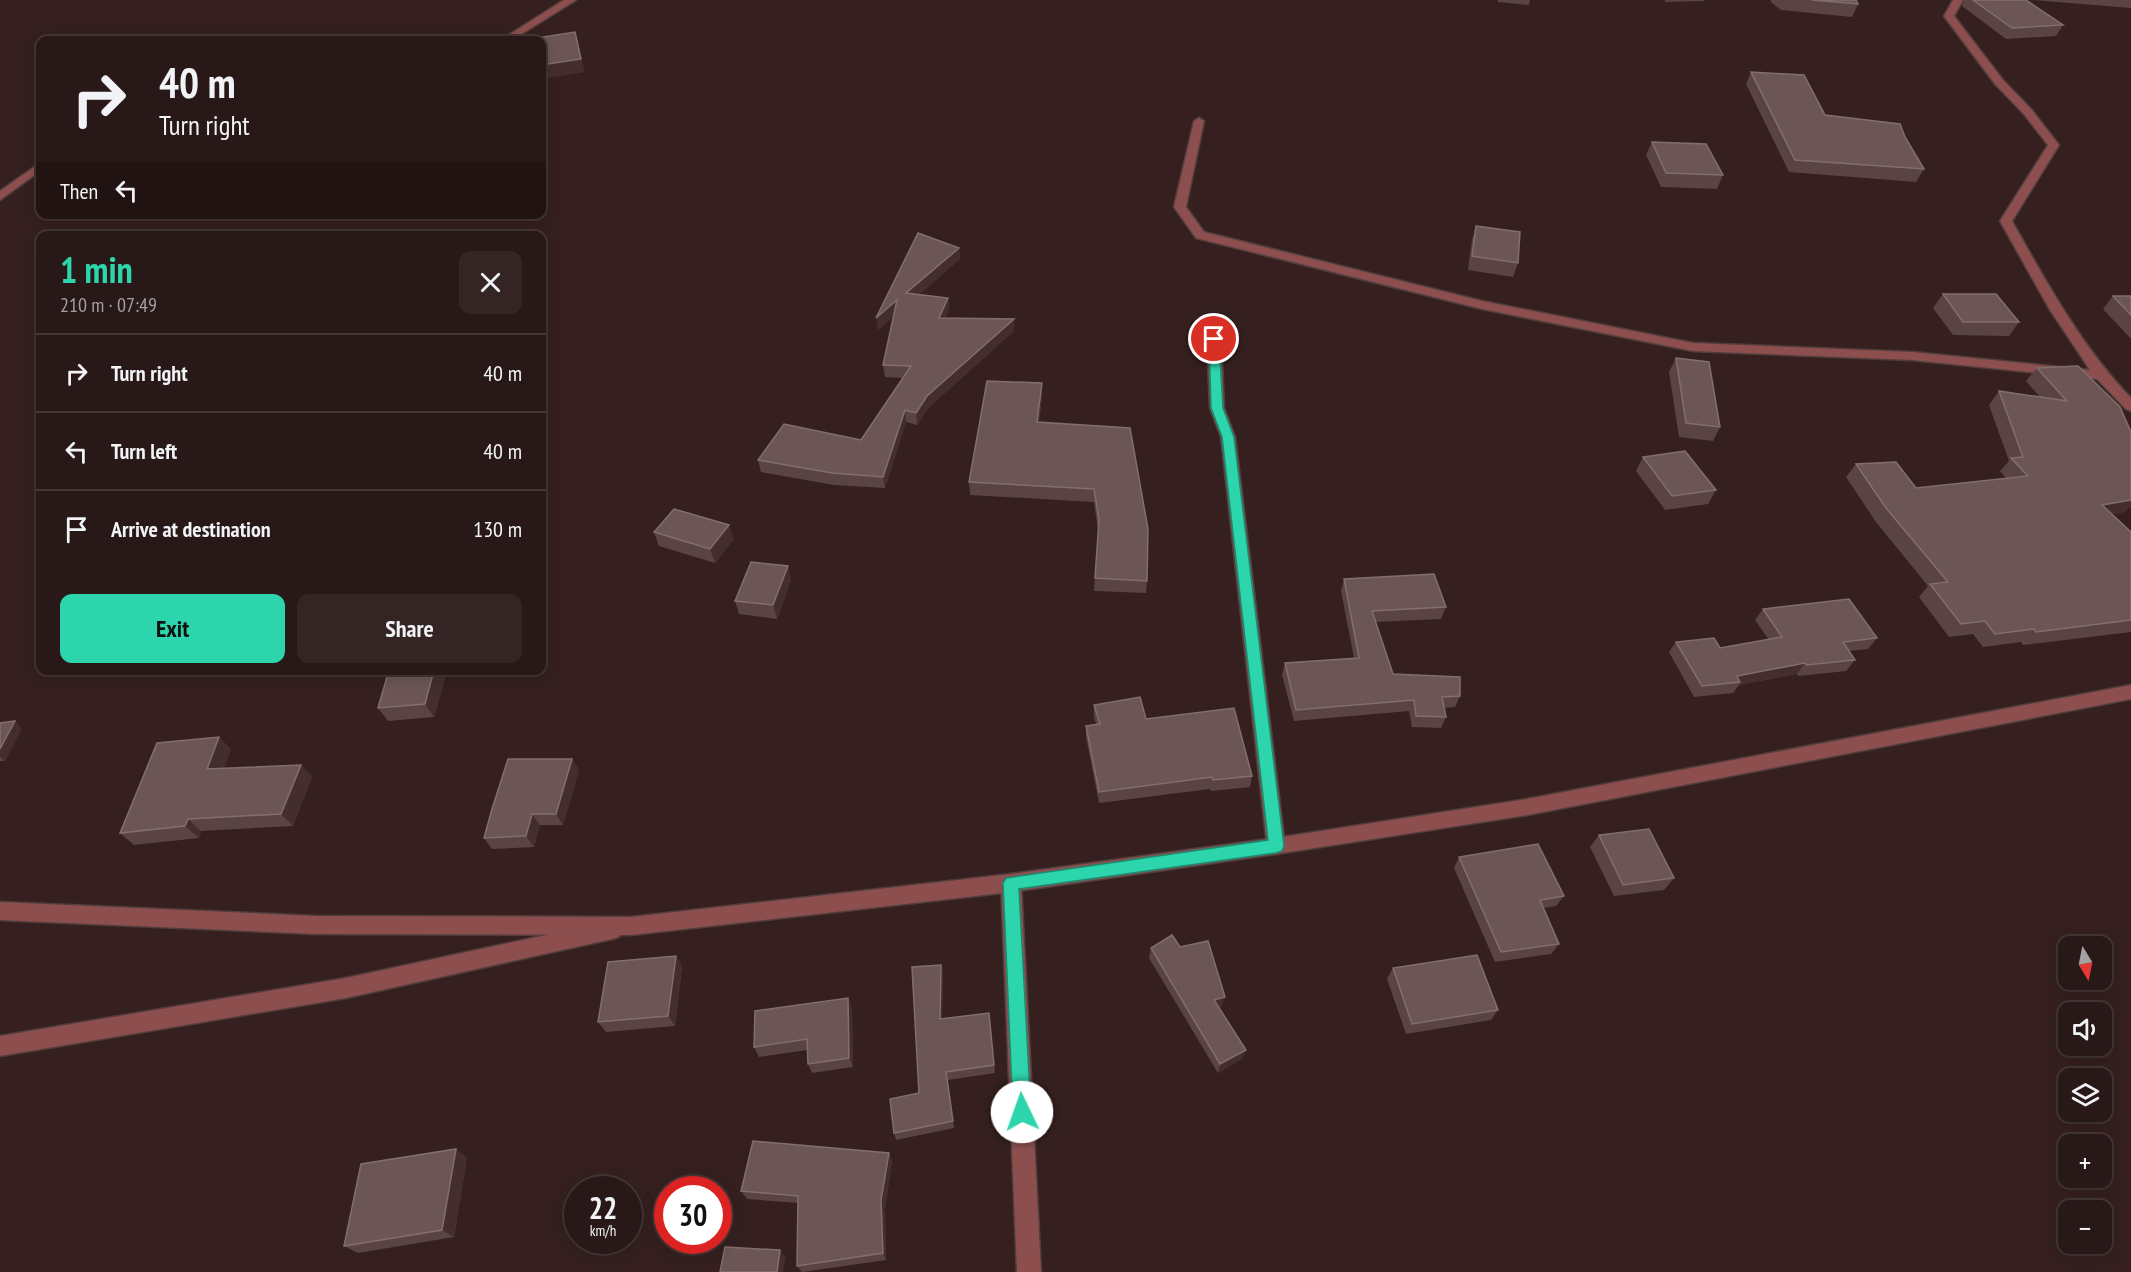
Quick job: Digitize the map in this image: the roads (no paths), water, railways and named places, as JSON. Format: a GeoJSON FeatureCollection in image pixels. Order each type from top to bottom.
{"type":"FeatureCollection","features":[{"type":"Feature","properties":{"kind":"street"},"geometry":{"type":"LineString","coordinates":[[512,36],[571,0]]}},
{"type":"Feature","properties":{"kind":"street"},"geometry":{"type":"LineString","coordinates":[[1958,0],[1949,16],[1999,82],[2027,111],[2054,145],[2006,220],[2056,310],[2101,375],[2131,406]]}},
{"type":"Feature","properties":{"kind":"street"},"geometry":{"type":"LineString","coordinates":[[1199,121],[1180,207],[1200,235],[1482,305],[1693,347],[1912,356],[2101,375]]}},
{"type":"Feature","properties":{"kind":"street"},"geometry":{"type":"LineString","coordinates":[[0,197],[36,169]]}},
{"type":"Feature","properties":{"kind":"street"},"geometry":{"type":"LineString","coordinates":[[1214,339],[1217,408],[1228,437],[1276,846]]}},
{"type":"Feature","properties":{"kind":"street"},"geometry":{"type":"LineString","coordinates":[[0,1046],[346,987],[631,926],[1011,883],[1276,846],[1527,807],[2131,692]]}},
{"type":"Feature","properties":{"kind":"street"},"geometry":{"type":"LineString","coordinates":[[1011,883],[1029,1272]]}},
{"type":"Feature","properties":{"kind":"street"},"geometry":{"type":"LineString","coordinates":[[0,911],[316,925],[631,926]]}}]}
